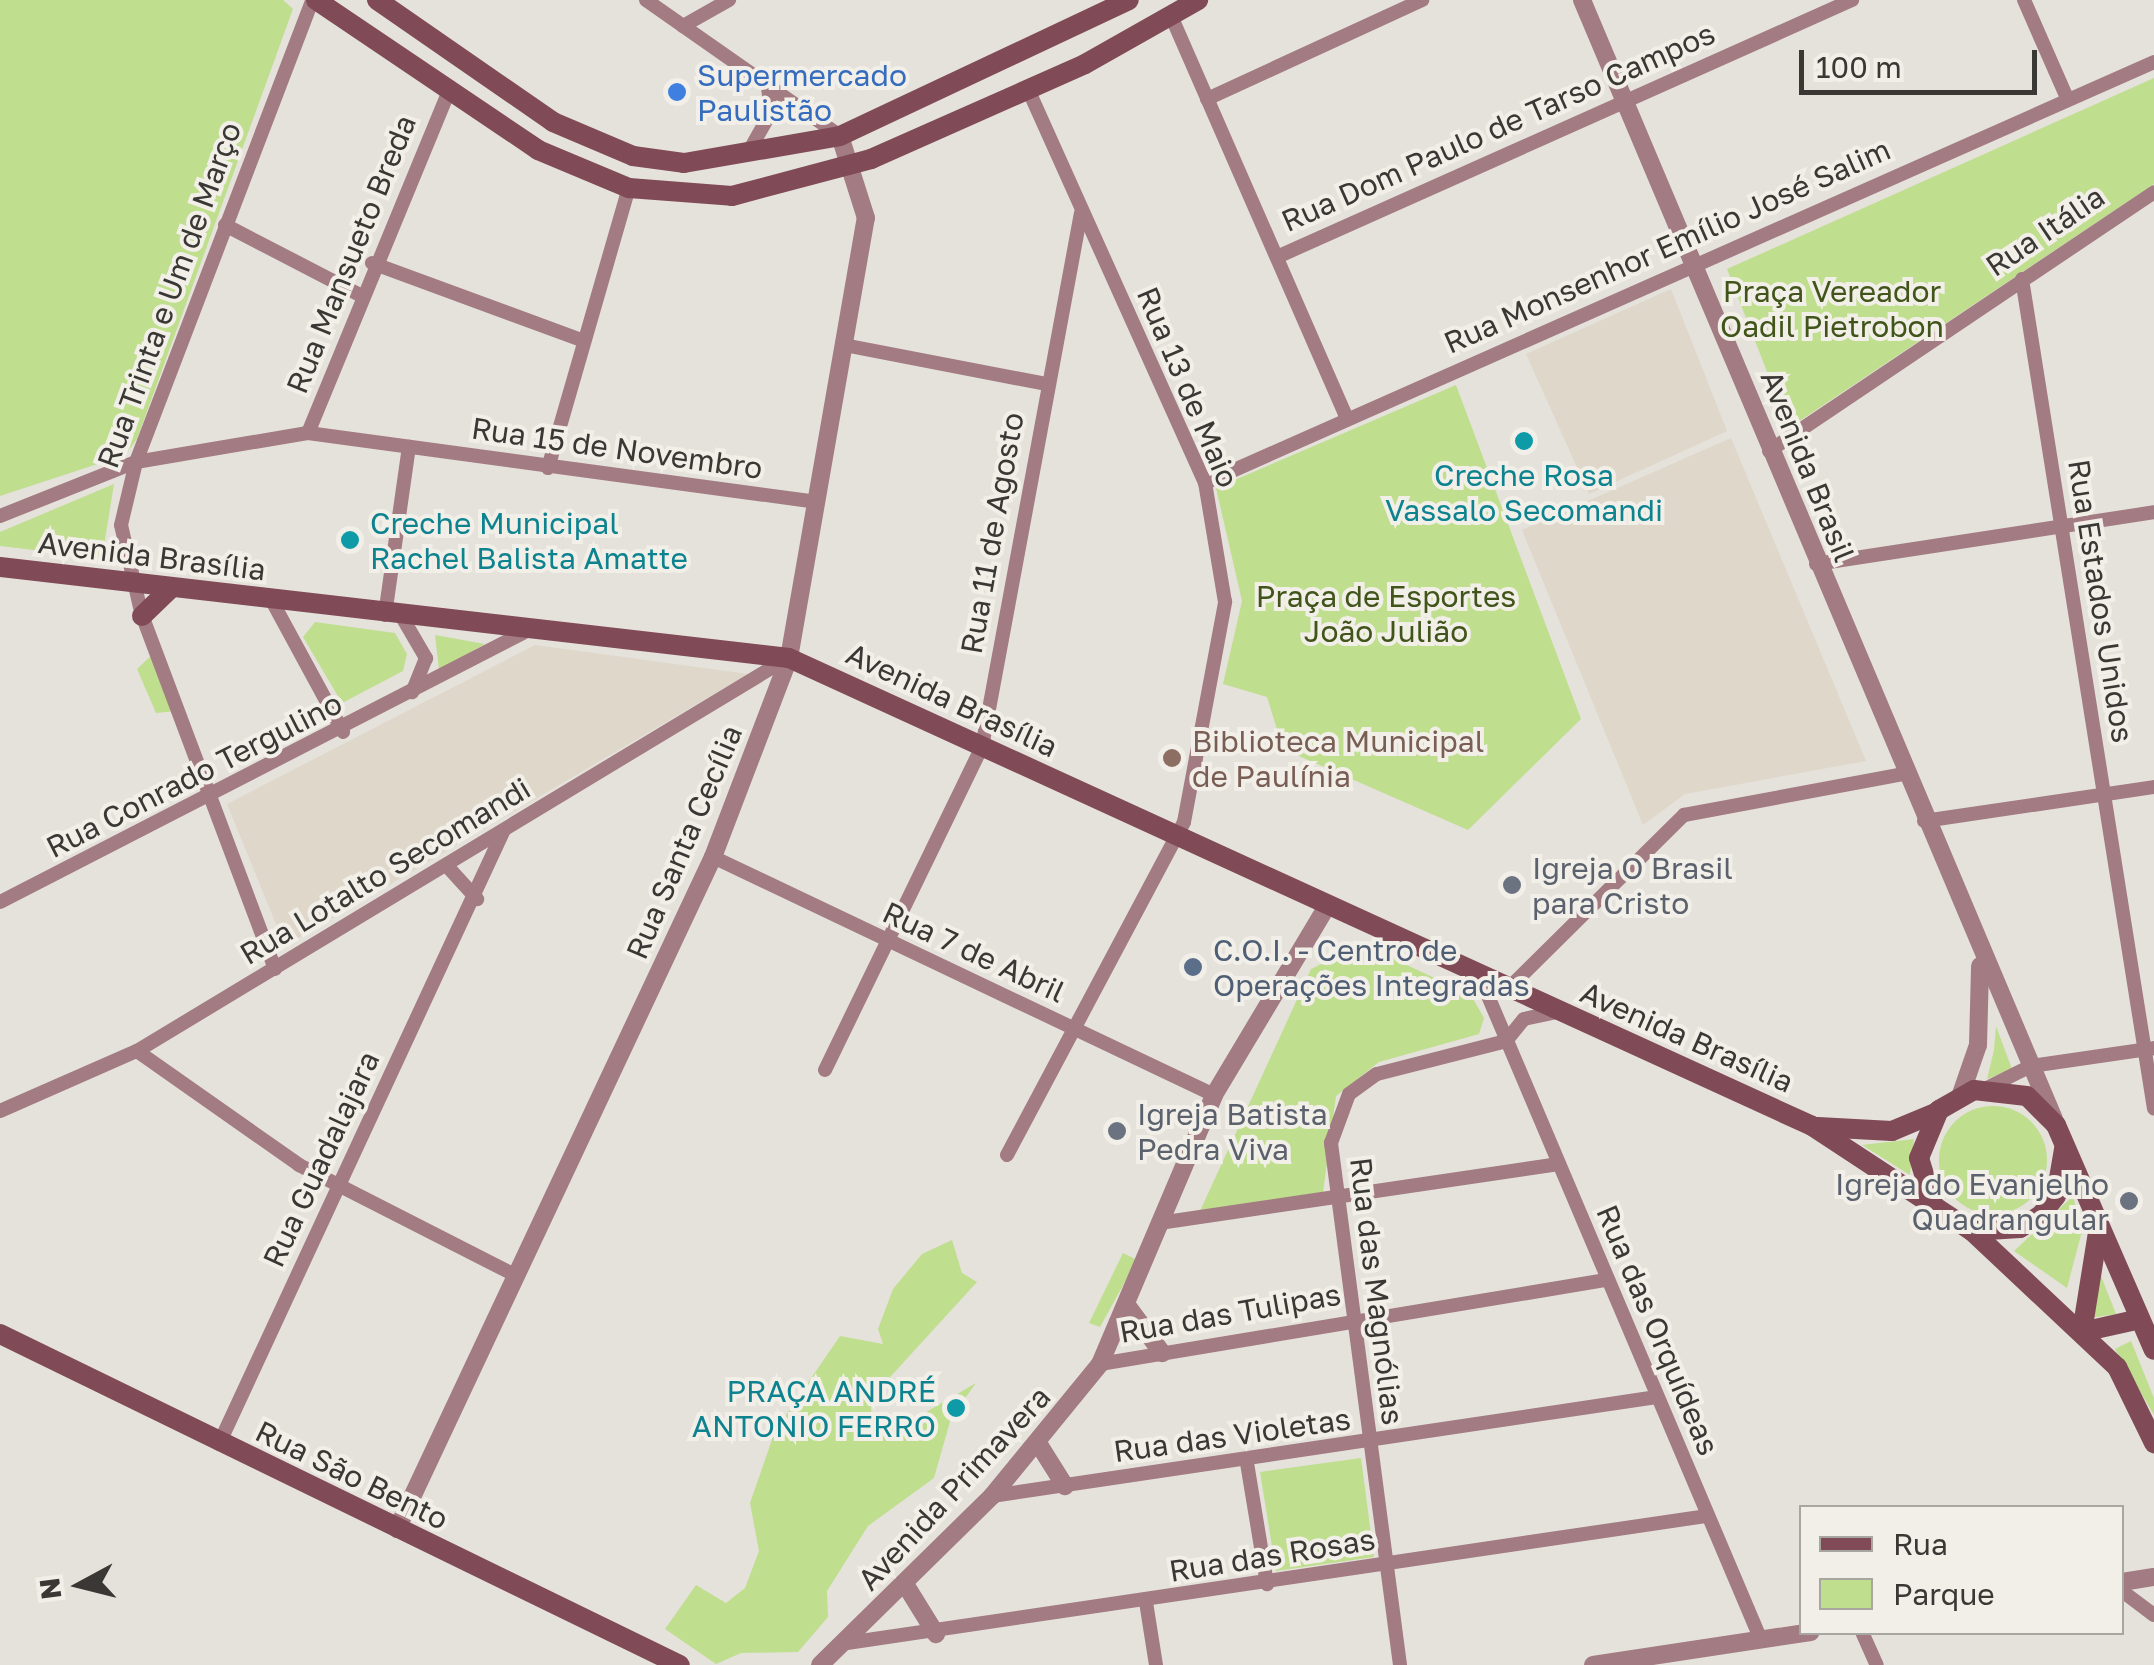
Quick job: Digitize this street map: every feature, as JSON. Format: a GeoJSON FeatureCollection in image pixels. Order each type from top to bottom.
{"type":"FeatureCollection","features":[{"type":"Feature","properties":{"kind":"main road"},"geometry":{"type":"LineString","coordinates":[[314,0],[447,96],[538,150],[629,188],[732,196],[856,166],[1084,64],[1198,0]]}},
{"type":"Feature","properties":{"kind":"main road"},"geometry":{"type":"LineString","coordinates":[[380,2],[554,122],[633,156],[738,161],[840,136],[1076,29],[1128,0]]}},
{"type":"Feature","properties":{"kind":"main road"},"geometry":{"type":"LineString","coordinates":[[360,31],[384,27],[380,2]]}},
{"type":"Feature","properties":{"kind":"main road"},"geometry":{"type":"LineString","coordinates":[[1096,19],[1120,46]]}},
{"type":"Feature","properties":{"kind":"main road"},"geometry":{"type":"LineString","coordinates":[[1076,29],[1084,64]]}},
{"type":"Feature","properties":{"kind":"main road"},"geometry":{"type":"LineString","coordinates":[[405,64],[402,44],[422,33]]}},
{"type":"Feature","properties":{"kind":"main road"},"geometry":{"type":"LineString","coordinates":[[538,150],[554,122]]}},
{"type":"Feature","properties":{"kind":"main road","name":"Avenida Brasília"},"geometry":{"type":"LineString","coordinates":[[0,567],[523,633],[789,658],[1174,839],[1812,1126],[1936,1206]]}},
{"type":"Feature","properties":{"kind":"main road"},"geometry":{"type":"LineString","coordinates":[[142,616],[172,588]]}},
{"type":"Feature","properties":{"kind":"main road"},"geometry":{"type":"LineString","coordinates":[[2056,1125],[2027,1096],[1987,1088],[1961,1094],[1939,1110],[1919,1158],[1936,1206],[1972,1231],[2082,1332],[2134,1392],[2154,1443]]}},
{"type":"Feature","properties":{"kind":"main road","name":"Avenida Brasília"},"geometry":{"type":"LineString","coordinates":[[1812,1126],[1892,1131],[1939,1110]]}},
{"type":"Feature","properties":{"kind":"main road","name":"Avenida Brasil"},"geometry":{"type":"LineString","coordinates":[[2056,1125],[2147,1318],[2154,1350]]}},
{"type":"Feature","properties":{"kind":"main road"},"geometry":{"type":"LineString","coordinates":[[1972,1231],[1996,1234],[2041,1216],[2056,1196],[2064,1149]]}},
{"type":"Feature","properties":{"kind":"main road"},"geometry":{"type":"LineString","coordinates":[[2082,1332],[2100,1224]]}},
{"type":"Feature","properties":{"kind":"main road"},"geometry":{"type":"LineString","coordinates":[[2082,1332],[2147,1318]]}},
{"type":"Feature","properties":{"kind":"main road","name":"Rua São Bento"},"geometry":{"type":"LineString","coordinates":[[0,1334],[219,1444],[680,1665]]}},
{"type":"Feature","properties":{"kind":"street","name":"Rua Trinta e Um de Março"},"geometry":{"type":"LineString","coordinates":[[275,969],[130,583],[121,525],[136,462],[224,225],[314,0]]}},
{"type":"Feature","properties":{"kind":"street"},"geometry":{"type":"LineString","coordinates":[[646,0],[840,136]]}},
{"type":"Feature","properties":{"kind":"street"},"geometry":{"type":"LineString","coordinates":[[683,26],[730,0]]}},
{"type":"Feature","properties":{"kind":"street"},"geometry":{"type":"LineString","coordinates":[[1207,99],[1422,0]]}},
{"type":"Feature","properties":{"kind":"street","name":"Avenida Brasil"},"geometry":{"type":"LineString","coordinates":[[1582,0],[1980,956],[2056,1125]]}},
{"type":"Feature","properties":{"kind":"street","name":"Rua Dom Paulo de Tarso Campos"},"geometry":{"type":"LineString","coordinates":[[1276,258],[1624,98],[1852,0]]}},
{"type":"Feature","properties":{"kind":"street"},"geometry":{"type":"LineString","coordinates":[[2024,0],[2068,100]]}},
{"type":"Feature","properties":{"kind":"street"},"geometry":{"type":"LineString","coordinates":[[1172,18],[1347,419]]}},
{"type":"Feature","properties":{"kind":"street","name":"Rua Monsenhor Emílio José Salim"},"geometry":{"type":"LineString","coordinates":[[1204,483],[1692,262],[2154,62]]}},
{"type":"Feature","properties":{"kind":"street"},"geometry":{"type":"LineString","coordinates":[[738,161],[771,112],[768,86]]}},
{"type":"Feature","properties":{"kind":"street","name":"Rua 13 de Maio"},"geometry":{"type":"LineString","coordinates":[[1007,1155],[1174,839],[1225,602],[1204,483],[1028,90]]}},
{"type":"Feature","properties":{"kind":"street","name":"Rua Mansueto Breda"},"geometry":{"type":"LineString","coordinates":[[308,433],[372,264],[447,96]]}},
{"type":"Feature","properties":{"kind":"street","name":"Rua Santa Cecília"},"geometry":{"type":"LineString","coordinates":[[397,1529],[713,858],[789,658],[866,218],[856,166],[840,136]]}},
{"type":"Feature","properties":{"kind":"street"},"geometry":{"type":"LineString","coordinates":[[548,468],[629,188]]}},
{"type":"Feature","properties":{"kind":"street","name":"Rua Itália"},"geometry":{"type":"LineString","coordinates":[[1769,451],[2154,192]]}},
{"type":"Feature","properties":{"kind":"street","name":"Rua 11 de Agosto"},"geometry":{"type":"LineString","coordinates":[[825,1070],[982,746],[1081,213]]}},
{"type":"Feature","properties":{"kind":"street"},"geometry":{"type":"LineString","coordinates":[[224,225],[360,296]]}},
{"type":"Feature","properties":{"kind":"street"},"geometry":{"type":"LineString","coordinates":[[372,264],[584,341]]}},
{"type":"Feature","properties":{"kind":"street","name":"Rua Estados Unidos"},"geometry":{"type":"LineString","coordinates":[[2022,279],[2104,795],[2149,1048],[2154,1109]]}},
{"type":"Feature","properties":{"kind":"street"},"geometry":{"type":"LineString","coordinates":[[844,345],[1047,384]]}},
{"type":"Feature","properties":{"kind":"street","name":"Rua 15 de Novembro"},"geometry":{"type":"LineString","coordinates":[[0,516],[136,462],[308,433],[818,502]]}},
{"type":"Feature","properties":{"kind":"street"},"geometry":{"type":"LineString","coordinates":[[410,447],[394,616],[426,658],[412,693]]}},
{"type":"Feature","properties":{"kind":"street"},"geometry":{"type":"LineString","coordinates":[[1816,564],[2154,512]]}},
{"type":"Feature","properties":{"kind":"street"},"geometry":{"type":"LineString","coordinates":[[272,602],[343,732]]}},
{"type":"Feature","properties":{"kind":"street","name":"Rua Conrado Tergulino"},"geometry":{"type":"LineString","coordinates":[[0,902],[343,732],[523,633]]}},
{"type":"Feature","properties":{"kind":"street","name":"Rua Lotalto Secomandi"},"geometry":{"type":"LineString","coordinates":[[0,1111],[137,1052],[789,658]]}},
{"type":"Feature","properties":{"kind":"street"},"geometry":{"type":"LineString","coordinates":[[1507,990],[1684,815],[1904,774]]}},
{"type":"Feature","properties":{"kind":"street"},"geometry":{"type":"LineString","coordinates":[[1924,821],[2154,788]]}},
{"type":"Feature","properties":{"kind":"street","name":"Rua Guadalajara"},"geometry":{"type":"LineString","coordinates":[[219,1444],[337,1186],[477,899],[503,832]]}},
{"type":"Feature","properties":{"kind":"street","name":"Rua 7 de Abril"},"geometry":{"type":"LineString","coordinates":[[713,858],[1214,1095]]}},
{"type":"Feature","properties":{"kind":"street"},"geometry":{"type":"LineString","coordinates":[[447,866],[477,899]]}},
{"type":"Feature","properties":{"kind":"street","name":"Avenida Primavera"},"geometry":{"type":"LineString","coordinates":[[820,1665],[992,1496],[1100,1364],[1166,1222],[1214,1095],[1326,908]]}},
{"type":"Feature","properties":{"kind":"street","name":"Avenida Brasil"},"geometry":{"type":"LineString","coordinates":[[1961,1094],[1978,1044],[1980,956]]}},
{"type":"Feature","properties":{"kind":"street","name":"Rua das Orquídeas"},"geometry":{"type":"LineString","coordinates":[[1480,977],[1760,1640]]}},
{"type":"Feature","properties":{"kind":"street"},"geometry":{"type":"LineString","coordinates":[[1506,1041],[1524,1019],[1557,1012]]}},
{"type":"Feature","properties":{"kind":"street","name":"Rua das Magnólias"},"geometry":{"type":"LineString","coordinates":[[1400,1665],[1327,1165],[1349,1094],[1394,1067],[1506,1041]]}},
{"type":"Feature","properties":{"kind":"street"},"geometry":{"type":"LineString","coordinates":[[1987,1088],[2031,1066],[2149,1048]]}},
{"type":"Feature","properties":{"kind":"street"},"geometry":{"type":"LineString","coordinates":[[137,1052],[337,1186],[515,1275]]}},
{"type":"Feature","properties":{"kind":"street"},"geometry":{"type":"LineString","coordinates":[[1166,1222],[1333,1202],[1558,1164]]}},
{"type":"Feature","properties":{"kind":"street","name":"Rua das Tulipas"},"geometry":{"type":"LineString","coordinates":[[1100,1364],[1350,1319],[1606,1280]]}},
{"type":"Feature","properties":{"kind":"street"},"geometry":{"type":"LineString","coordinates":[[1129,1308],[1162,1353]]}},
{"type":"Feature","properties":{"kind":"street","name":"Rua das Violetas"},"geometry":{"type":"LineString","coordinates":[[992,1496],[1369,1444],[1656,1397]]}},
{"type":"Feature","properties":{"kind":"street"},"geometry":{"type":"LineString","coordinates":[[1038,1444],[1065,1486]]}},
{"type":"Feature","properties":{"kind":"street"},"geometry":{"type":"LineString","coordinates":[[1247,1462],[1267,1584]]}},
{"type":"Feature","properties":{"kind":"street","name":"Rua das Rosas"},"geometry":{"type":"LineString","coordinates":[[846,1642],[936,1634],[1706,1516]]}},
{"type":"Feature","properties":{"kind":"street"},"geometry":{"type":"LineString","coordinates":[[2124,1582],[2154,1577]]}},
{"type":"Feature","properties":{"kind":"street"},"geometry":{"type":"LineString","coordinates":[[905,1584],[936,1634]]}},
{"type":"Feature","properties":{"kind":"street"},"geometry":{"type":"LineString","coordinates":[[2124,1592],[2154,1615]]}},
{"type":"Feature","properties":{"kind":"street"},"geometry":{"type":"LineString","coordinates":[[1146,1602],[1156,1665]]}},
{"type":"Feature","properties":{"kind":"street"},"geometry":{"type":"LineString","coordinates":[[1593,1665],[1799,1634]]}},
{"type":"Feature","properties":{"kind":"street"},"geometry":{"type":"LineString","coordinates":[[1863,1635],[1877,1665]]}},
{"type":"Feature","properties":{"kind":"shaded area"},"geometry":{"type":"Polygon","coordinates":[[[1671,289],[1727,431],[1589,494],[1526,354],[1671,289]]]}},
{"type":"Feature","properties":{"kind":"shaded area"},"geometry":{"type":"Polygon","coordinates":[[[1731,438],[1866,761],[1685,794],[1643,825],[1522,530],[1731,438]]]}},
{"type":"Feature","properties":{"kind":"shaded area"},"geometry":{"type":"Polygon","coordinates":[[[535,645],[748,674],[285,946],[227,804],[535,645]]]}},
{"type":"Feature","properties":{"kind":"green space"},"geometry":{"type":"Polygon","coordinates":[[[0,0],[283,0],[293,9],[137,439],[125,455],[0,496],[0,0]]]}},
{"type":"Feature","properties":{"kind":"green space","name":"Praça Vereador Oadil Pietrobon"},"geometry":{"type":"Polygon","coordinates":[[[2154,78],[2154,184],[1789,428],[1727,269],[2154,78]]]}},
{"type":"Feature","properties":{"kind":"green space","name":"Praça de Esportes João Julião"},"geometry":{"type":"Polygon","coordinates":[[[1456,385],[1581,719],[1468,830],[1283,749],[1267,697],[1223,684],[1242,601],[1216,488],[1456,385]]]}},
{"type":"Feature","properties":{"kind":"green space"},"geometry":{"type":"Polygon","coordinates":[[[114,484],[102,558],[0,546],[0,532],[114,484]]]}},
{"type":"Feature","properties":{"kind":"green space"},"geometry":{"type":"Polygon","coordinates":[[[315,622],[395,633],[407,654],[403,671],[342,703],[303,637],[315,622]]]}},
{"type":"Feature","properties":{"kind":"green space"},"geometry":{"type":"Polygon","coordinates":[[[435,635],[485,644],[439,670],[435,635]]]}},
{"type":"Feature","properties":{"kind":"green space"},"geometry":{"type":"Polygon","coordinates":[[[154,653],[176,711],[156,713],[137,669],[154,653]]]}},
{"type":"Feature","properties":{"kind":"green space"},"geometry":{"type":"Polygon","coordinates":[[[1362,944],[1471,995],[1484,1018],[1479,1034],[1379,1062],[1336,1096],[1323,1192],[1200,1211],[1311,969],[1362,944]]]}},
{"type":"Feature","properties":{"kind":"green space"},"geometry":{"type":"Polygon","coordinates":[[[1996,1026],[2012,1069],[1987,1079],[1994,1050],[1996,1026]]]}},
{"type":"Feature","properties":{"kind":"green space"},"geometry":{"type":"Polygon","coordinates":[[[1993,1106],[2014,1110],[2031,1122],[2043,1139],[2047,1160],[2043,1181],[2031,1198],[2014,1210],[1993,1214],[1972,1210],[1955,1198],[1943,1181],[1939,1160],[1943,1139],[1955,1122],[1972,1110],[1993,1106]]]}},
{"type":"Feature","properties":{"kind":"green space"},"geometry":{"type":"Polygon","coordinates":[[[1914,1139],[1910,1175],[1862,1145],[1914,1139]]]}},
{"type":"Feature","properties":{"kind":"green space"},"geometry":{"type":"Polygon","coordinates":[[[2073,1196],[2082,1231],[2067,1288],[2014,1251],[2073,1196]]]}},
{"type":"Feature","properties":{"kind":"green space"},"geometry":{"type":"Polygon","coordinates":[[[952,1240],[962,1273],[977,1282],[870,1399],[873,1427],[897,1429],[976,1383],[951,1418],[934,1478],[868,1526],[827,1591],[828,1617],[798,1652],[741,1653],[716,1664],[665,1629],[696,1585],[726,1603],[745,1588],[759,1551],[750,1503],[775,1431],[840,1336],[883,1344],[878,1329],[893,1289],[922,1254],[952,1240]]]}},
{"type":"Feature","properties":{"kind":"green space"},"geometry":{"type":"Polygon","coordinates":[[[1123,1253],[1137,1260],[1100,1327],[1089,1323],[1123,1253]]]}},
{"type":"Feature","properties":{"kind":"green space"},"geometry":{"type":"Polygon","coordinates":[[[2101,1276],[2116,1314],[2090,1318],[2094,1286],[2101,1276]]]}},
{"type":"Feature","properties":{"kind":"green space"},"geometry":{"type":"Polygon","coordinates":[[[2131,1341],[2154,1398],[2154,1415],[2115,1349],[2131,1341]]]}},
{"type":"Feature","properties":{"kind":"green space"},"geometry":{"type":"Polygon","coordinates":[[[1361,1458],[1374,1557],[1276,1571],[1260,1472],[1361,1458]]]}},
{"type":"Feature","properties":{"kind":"place","name":"Supermercado Paulistão"},"geometry":{"type":"Point","coordinates":[677,92]}},
{"type":"Feature","properties":{"kind":"place","name":"Creche Rosa Vassalo Secomandi"},"geometry":{"type":"Point","coordinates":[1524,441]}},
{"type":"Feature","properties":{"kind":"place","name":"Creche Municipal Rachel Balista Amatte"},"geometry":{"type":"Point","coordinates":[350,540]}},
{"type":"Feature","properties":{"kind":"place","name":"Biblioteca Municipal de Paulínia"},"geometry":{"type":"Point","coordinates":[1172,758]}},
{"type":"Feature","properties":{"kind":"place","name":"Igreja O Brasil para Cristo"},"geometry":{"type":"Point","coordinates":[1512,885]}},
{"type":"Feature","properties":{"kind":"place","name":"C.O.I. - Centro de Operações Integradas"},"geometry":{"type":"Point","coordinates":[1193,967]}},
{"type":"Feature","properties":{"kind":"place","name":"Igreja Batista Pedra Viva"},"geometry":{"type":"Point","coordinates":[1117,1131]}},
{"type":"Feature","properties":{"kind":"place","name":"Igreja do Evanjelho Quadrangular"},"geometry":{"type":"Point","coordinates":[2129,1201]}},
{"type":"Feature","properties":{"kind":"place","name":"PRAÇA ANDRÉ ANTONIO FERRO"},"geometry":{"type":"Point","coordinates":[956,1408]}}]}
